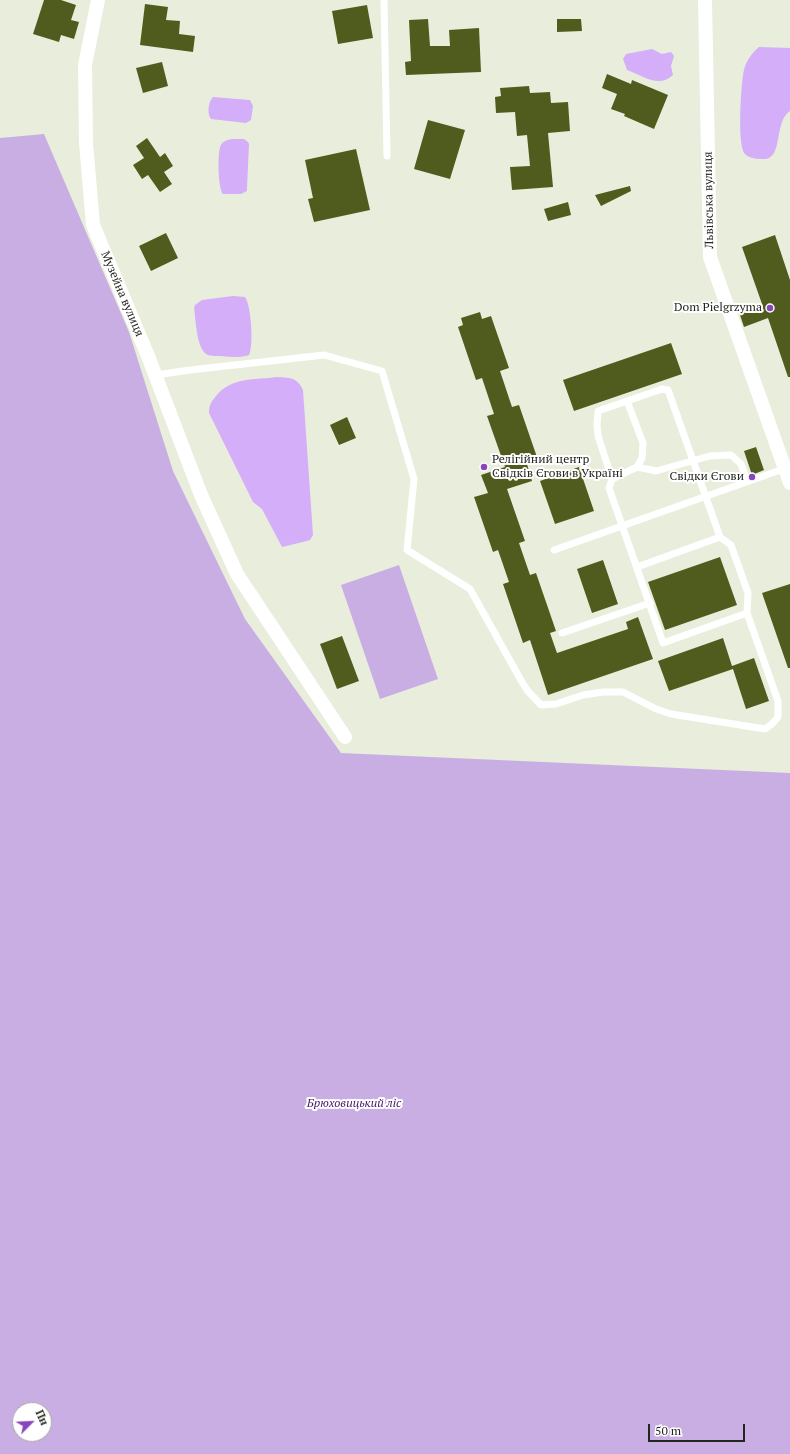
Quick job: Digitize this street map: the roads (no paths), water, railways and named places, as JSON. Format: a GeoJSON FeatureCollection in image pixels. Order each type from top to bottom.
{"type":"FeatureCollection","features":[{"type":"Feature","properties":{"kind":"street","name":"Музейна вулиця"},"geometry":{"type":"LineString","coordinates":[[98,0],[85,65],[86,143],[93,225],[156,375],[201,495],[237,574],[345,737]]}},
{"type":"Feature","properties":{"kind":"street","name":"Львівська вулиця"},"geometry":{"type":"LineString","coordinates":[[705,0],[710,257],[787,467],[790,483]]}},
{"type":"Feature","properties":{"kind":"lane"},"geometry":{"type":"LineString","coordinates":[[384,0],[387,156]]}},
{"type":"Feature","properties":{"kind":"lane"},"geometry":{"type":"LineString","coordinates":[[156,375],[324,355],[382,371],[414,479],[407,550],[470,589],[522,682],[527,690],[541,705],[556,704],[583,695],[603,692],[623,692],[656,709],[671,714],[765,729],[778,717],[778,701],[747,613],[748,593],[731,545],[720,537],[668,390],[662,389],[598,411],[597,425],[598,436],[612,479],[609,488],[663,643],[747,613]]}},
{"type":"Feature","properties":{"kind":"lane"},"geometry":{"type":"LineString","coordinates":[[612,479],[637,467],[642,458],[643,444],[627,401]]}},
{"type":"Feature","properties":{"kind":"lane"},"geometry":{"type":"LineString","coordinates":[[637,467],[656,471],[710,456],[731,455],[741,464],[747,481]]}},
{"type":"Feature","properties":{"kind":"lane"},"geometry":{"type":"LineString","coordinates":[[554,550],[787,467]]}},
{"type":"Feature","properties":{"kind":"lane"},"geometry":{"type":"LineString","coordinates":[[637,567],[720,537]]}},
{"type":"Feature","properties":{"kind":"lane"},"geometry":{"type":"LineString","coordinates":[[562,633],[650,603]]}},
{"type":"Feature","properties":{"kind":"place","name":"Dom Pielgrzyma"},"geometry":{"type":"Point","coordinates":[770,308]}},
{"type":"Feature","properties":{"kind":"place","name":"Релігійний центр Свідків Єгови в Україні"},"geometry":{"type":"Point","coordinates":[484,467]}},
{"type":"Feature","properties":{"kind":"place","name":"Свідки Єгови"},"geometry":{"type":"Point","coordinates":[752,477]}},
{"type":"Feature","properties":{"kind":"park label","name":"Брюховицький ліс"},"geometry":{"type":"Point","coordinates":[354,1104]}}]}
